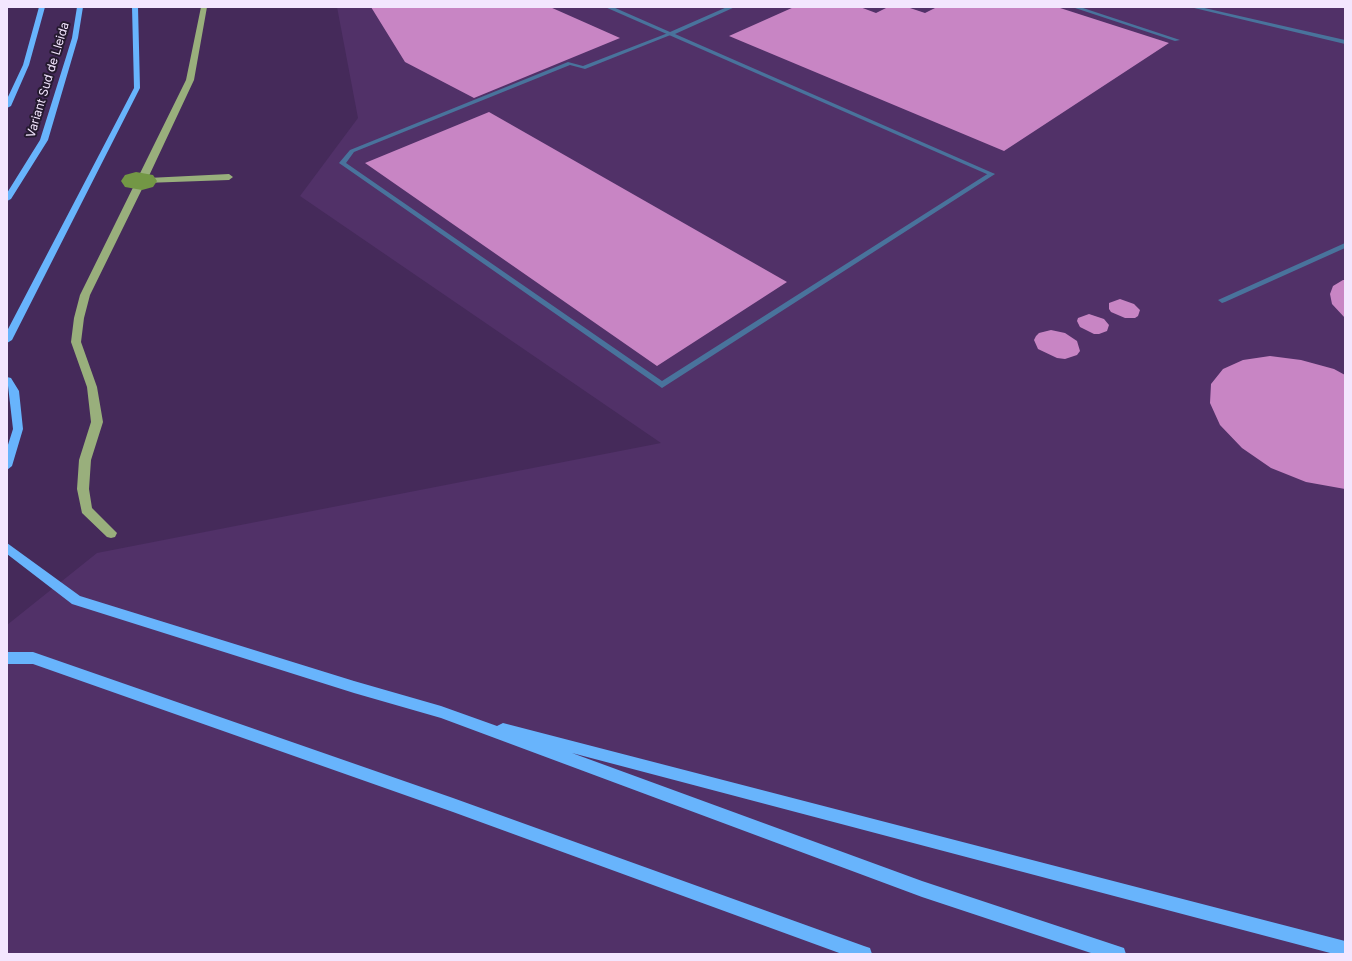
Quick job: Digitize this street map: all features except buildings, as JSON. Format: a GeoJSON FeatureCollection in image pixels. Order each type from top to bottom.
{"type":"FeatureCollection","features":[{"type":"Feature","properties":{"kind":"highway","name":"Variant Sud de Lleida"},"geometry":{"type":"LineString","coordinates":[[7,106],[26,65],[42,7]]}},
{"type":"Feature","properties":{"kind":"highway","name":"Variant Sud de Lleida"},"geometry":{"type":"LineString","coordinates":[[7,199],[44,140],[75,38],[80,7]]}},
{"type":"Feature","properties":{"kind":"highway"},"geometry":{"type":"LineString","coordinates":[[7,340],[137,88],[135,7]]}},
{"type":"Feature","properties":{"kind":"highway"},"geometry":{"type":"LineString","coordinates":[[7,380],[14,391],[18,429],[7,466]]}},
{"type":"Feature","properties":{"kind":"highway"},"geometry":{"type":"LineString","coordinates":[[7,548],[76,600],[354,687],[441,712],[1345,949]]}},
{"type":"Feature","properties":{"kind":"highway"},"geometry":{"type":"LineString","coordinates":[[7,658],[33,658],[452,805],[864,954]]}},
{"type":"Feature","properties":{"kind":"highway"},"geometry":{"type":"LineString","coordinates":[[441,712],[922,889],[1118,954]]}},
{"type":"Feature","properties":{"kind":"street"},"geometry":{"type":"LineString","coordinates":[[608,7],[670,34],[992,174],[662,385],[342,162],[352,151],[570,63],[584,68],[670,34],[732,7]]}},
{"type":"Feature","properties":{"kind":"street"},"geometry":{"type":"LineString","coordinates":[[1075,7],[1177,40]]}},
{"type":"Feature","properties":{"kind":"street"},"geometry":{"type":"LineString","coordinates":[[1194,7],[1213,13],[1345,42]]}},
{"type":"Feature","properties":{"kind":"street"},"geometry":{"type":"LineString","coordinates":[[1222,300],[1345,245]]}},
{"type":"Feature","properties":{"kind":"shaded area"},"geometry":{"type":"Polygon","coordinates":[[[337,7],[1345,7],[1345,954],[7,954],[7,625],[97,553],[661,443],[300,196],[358,118],[337,7]]]}},
{"type":"Feature","properties":{"kind":"waterway"},"geometry":{"type":"LineString","coordinates":[[142,181],[190,80],[204,7]]}},
{"type":"Feature","properties":{"kind":"waterway"},"geometry":{"type":"LineString","coordinates":[[142,181],[229,177]]}},
{"type":"Feature","properties":{"kind":"waterway"},"geometry":{"type":"LineString","coordinates":[[136,181],[142,181]]}},
{"type":"Feature","properties":{"kind":"waterway"},"geometry":{"type":"LineString","coordinates":[[111,533],[86,510],[83,489],[85,460],[97,422],[92,387],[76,342],[79,318],[85,295],[142,181]]}}]}
